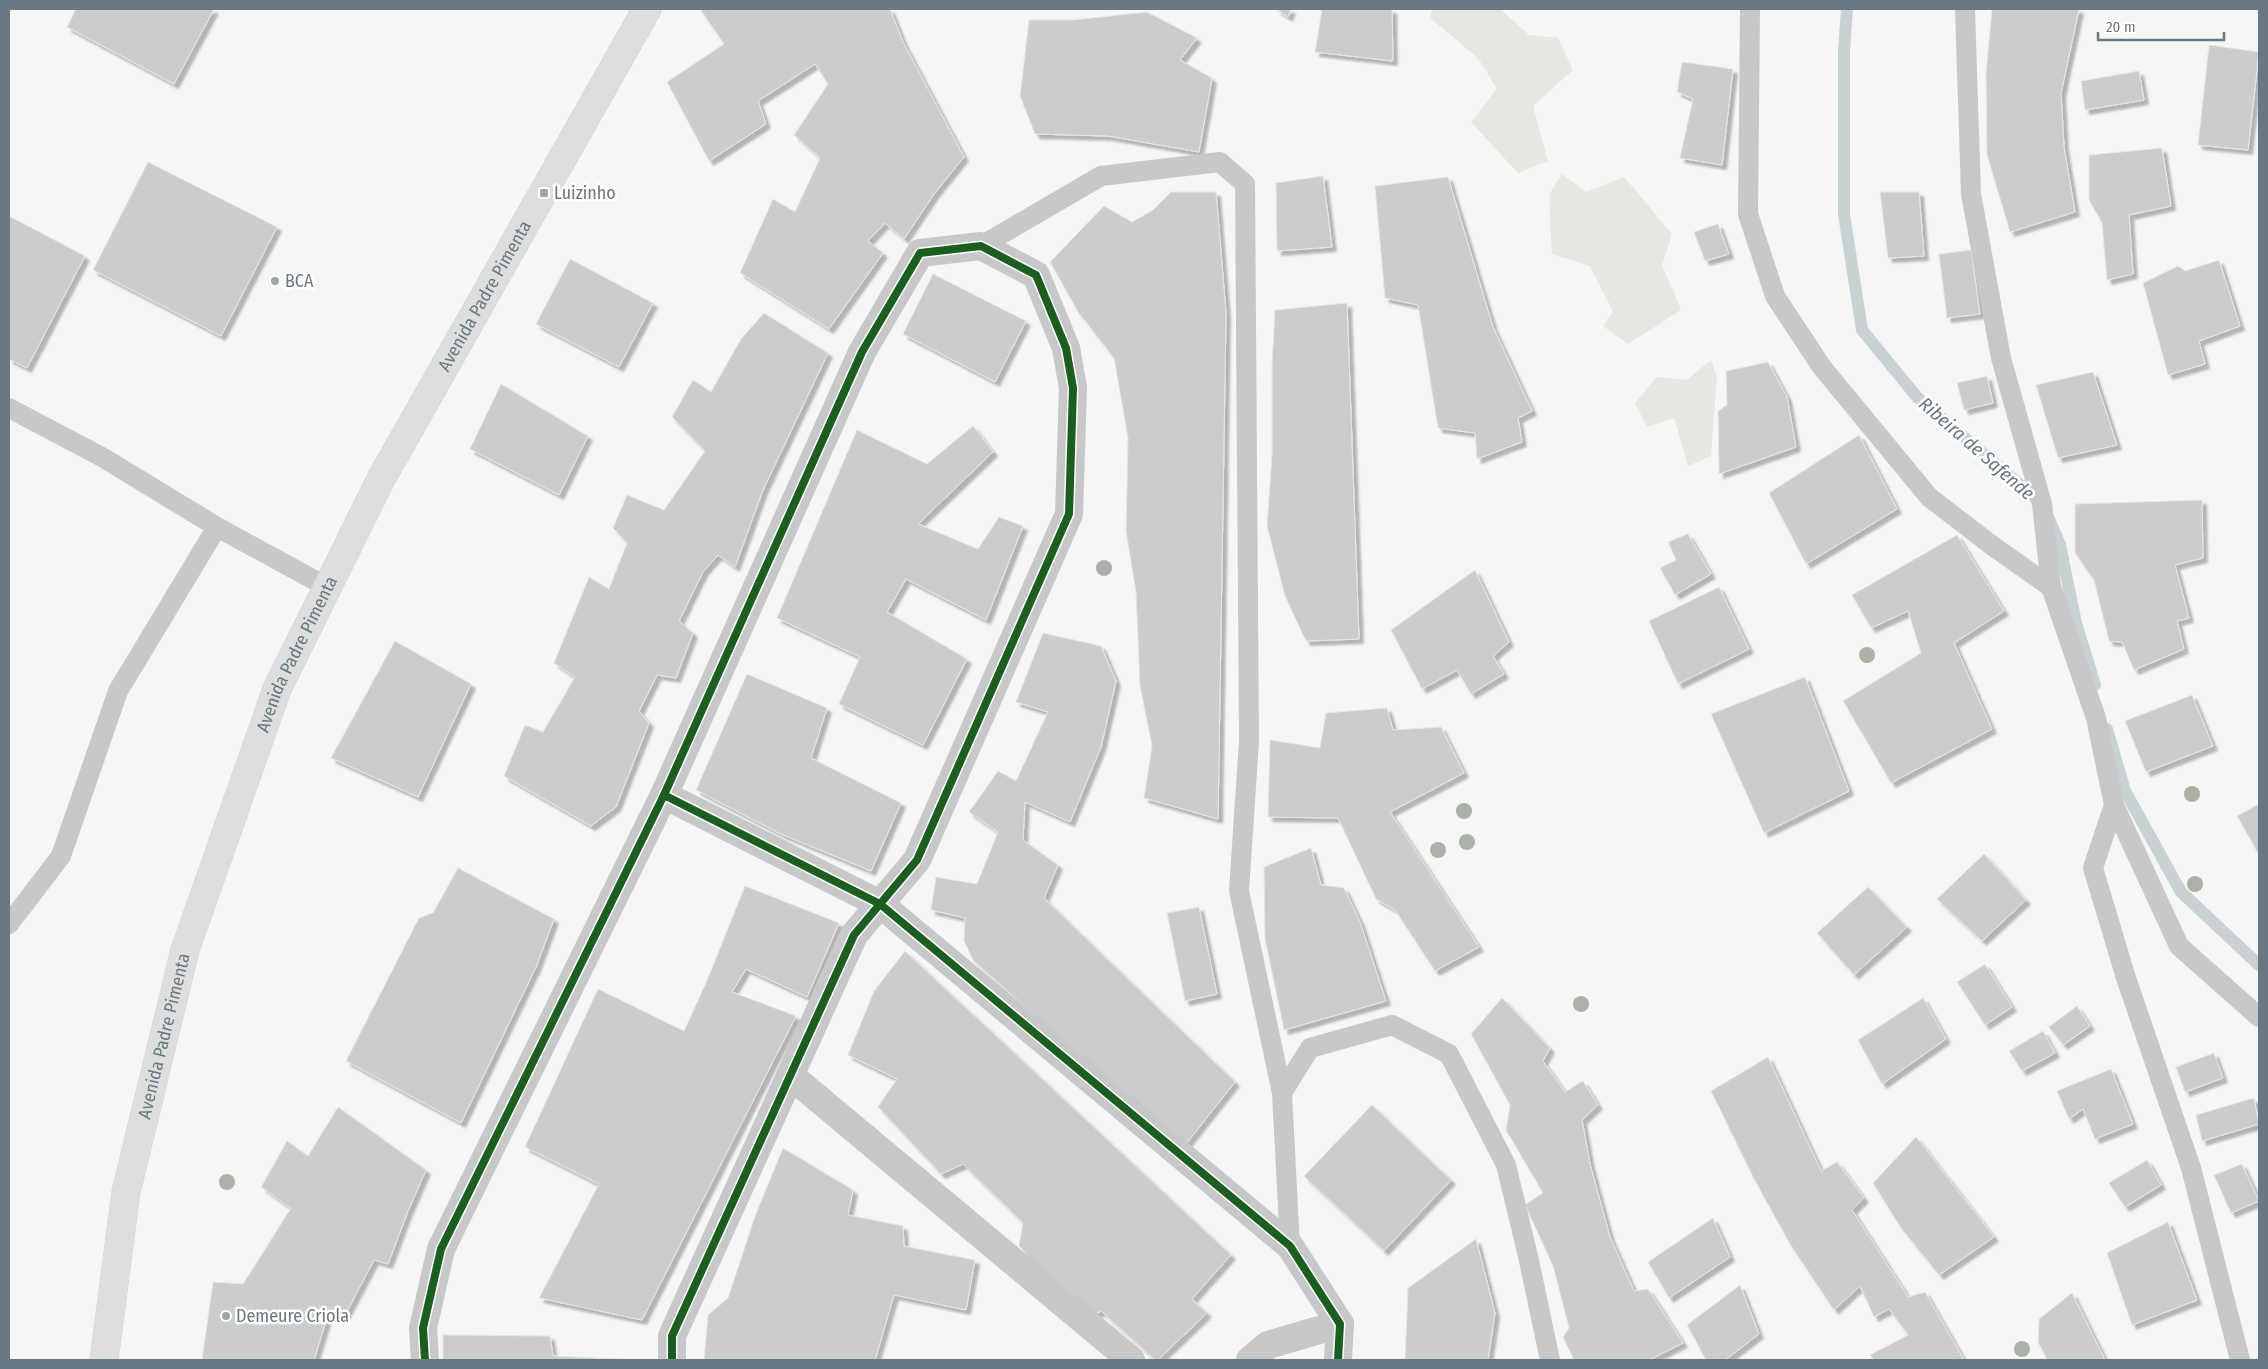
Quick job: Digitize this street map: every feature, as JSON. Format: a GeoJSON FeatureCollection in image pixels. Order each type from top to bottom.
{"type":"FeatureCollection","features":[{"type":"Feature","properties":{"kind":"main road","name":"Avenida Padre Pimenta"},"geometry":{"type":"LineString","coordinates":[[104,1360],[126,1192],[185,950],[277,688],[381,479],[647,9]]}},
{"type":"Feature","properties":{"kind":"street"},"geometry":{"type":"LineString","coordinates":[[425,1360],[423,1328],[441,1249],[664,795],[866,344],[920,253],[981,246],[1036,275],[1066,348],[1073,388],[1069,514],[917,860],[854,935],[672,1336],[672,1360]]}},
{"type":"Feature","properties":{"kind":"street"},"geometry":{"type":"LineString","coordinates":[[664,795],[880,904],[1290,1246],[1340,1324],[1338,1360]]}},
{"type":"Feature","properties":{"kind":"street"},"geometry":{"type":"LineString","coordinates":[[791,1076],[1131,1360]]}},
{"type":"Feature","properties":{"kind":"street"},"geometry":{"type":"LineString","coordinates":[[1250,1360],[1268,1345],[1340,1324]]}},
{"type":"Feature","properties":{"kind":"lane"},"geometry":{"type":"LineString","coordinates":[[1750,9],[1748,214],[1775,296],[1821,366],[1929,497],[2051,587]]}},
{"type":"Feature","properties":{"kind":"lane"},"geometry":{"type":"LineString","coordinates":[[1965,9],[1971,194],[2002,358],[2042,504],[2051,587],[2096,718],[2114,806],[2179,946],[2259,1017]]}},
{"type":"Feature","properties":{"kind":"lane"},"geometry":{"type":"LineString","coordinates":[[981,246],[1101,176],[1220,162],[1245,184],[1249,741],[1239,891],[1282,1093],[1290,1246]]}},
{"type":"Feature","properties":{"kind":"lane"},"geometry":{"type":"LineString","coordinates":[[9,408],[102,457],[217,527],[327,587]]}},
{"type":"Feature","properties":{"kind":"lane"},"geometry":{"type":"LineString","coordinates":[[9,924],[61,856],[118,691],[217,527]]}},
{"type":"Feature","properties":{"kind":"lane"},"geometry":{"type":"LineString","coordinates":[[2114,806],[2093,868],[2126,978],[2191,1168],[2240,1360]]}},
{"type":"Feature","properties":{"kind":"lane"},"geometry":{"type":"LineString","coordinates":[[1282,1093],[1310,1048],[1392,1025],[1448,1054],[1506,1165],[1550,1360]]}},
{"type":"Feature","properties":{"kind":"shaded area"},"geometry":{"type":"Polygon","coordinates":[[[1432,9],[1500,9],[1529,35],[1558,38],[1573,70],[1533,106],[1548,161],[1518,173],[1471,122],[1497,89],[1478,58],[1430,18],[1432,9]]]}},
{"type":"Feature","properties":{"kind":"shaded area"},"geometry":{"type":"Polygon","coordinates":[[[1562,174],[1586,192],[1624,177],[1672,234],[1662,265],[1681,310],[1628,344],[1603,326],[1613,311],[1590,266],[1552,254],[1549,195],[1562,174]]]}},
{"type":"Feature","properties":{"kind":"shaded area"},"geometry":{"type":"Polygon","coordinates":[[[1711,360],[1717,377],[1711,456],[1688,466],[1674,418],[1647,427],[1635,403],[1657,377],[1687,380],[1711,360]]]}},
{"type":"Feature","properties":{"kind":"building"},"geometry":{"type":"Polygon","coordinates":[[[76,9],[214,9],[174,84],[67,27],[76,9]]]}},
{"type":"Feature","properties":{"kind":"building"},"geometry":{"type":"Polygon","coordinates":[[[700,9],[890,9],[903,42],[964,157],[934,194],[904,239],[885,223],[868,241],[883,253],[829,329],[740,273],[773,199],[795,212],[820,158],[794,135],[828,84],[815,64],[758,101],[766,124],[709,161],[667,82],[724,44],[700,9]]]}},
{"type":"Feature","properties":{"kind":"building"},"geometry":{"type":"Polygon","coordinates":[[[1276,9],[1291,9],[1288,17],[1276,9]]]}},
{"type":"Feature","properties":{"kind":"building"},"geometry":{"type":"Polygon","coordinates":[[[1322,9],[1392,9],[1393,61],[1315,52],[1322,9]]]}},
{"type":"Feature","properties":{"kind":"building"},"geometry":{"type":"Polygon","coordinates":[[[1992,9],[2079,9],[2061,93],[2064,147],[2075,212],[2010,232],[1987,155],[1986,73],[1992,9]]]}},
{"type":"Feature","properties":{"kind":"building"},"geometry":{"type":"Polygon","coordinates":[[[1147,12],[1197,38],[1180,60],[1212,78],[1199,152],[1108,136],[1035,134],[1020,96],[1029,20],[1073,20],[1147,12]]]}},
{"type":"Feature","properties":{"kind":"building"},"geometry":{"type":"Polygon","coordinates":[[[2209,45],[2259,52],[2248,150],[2198,145],[2209,45]]]}},
{"type":"Feature","properties":{"kind":"building"},"geometry":{"type":"Polygon","coordinates":[[[1682,62],[1733,69],[1722,165],[1680,158],[1693,99],[1677,92],[1682,62]]]}},
{"type":"Feature","properties":{"kind":"building"},"geometry":{"type":"Polygon","coordinates":[[[2139,71],[2144,100],[2085,110],[2081,81],[2139,71]]]}},
{"type":"Feature","properties":{"kind":"building"},"geometry":{"type":"Polygon","coordinates":[[[2162,148],[2171,206],[2129,215],[2133,274],[2107,280],[2102,223],[2089,200],[2089,155],[2162,148]]]}},
{"type":"Feature","properties":{"kind":"building"},"geometry":{"type":"Polygon","coordinates":[[[148,162],[277,227],[221,336],[93,270],[148,162]]]}},
{"type":"Feature","properties":{"kind":"building"},"geometry":{"type":"Polygon","coordinates":[[[1323,176],[1332,247],[1277,251],[1276,183],[1323,176]]]}},
{"type":"Feature","properties":{"kind":"building"},"geometry":{"type":"Polygon","coordinates":[[[1448,177],[1493,327],[1532,411],[1518,418],[1522,442],[1477,459],[1475,433],[1438,428],[1418,305],[1385,298],[1375,186],[1448,177]]]}},
{"type":"Feature","properties":{"kind":"building"},"geometry":{"type":"Polygon","coordinates":[[[1171,192],[1216,192],[1226,313],[1218,819],[1144,798],[1152,746],[1140,686],[1136,592],[1126,531],[1128,438],[1114,358],[1078,312],[1050,262],[1104,206],[1132,222],[1153,210],[1171,192]]]}},
{"type":"Feature","properties":{"kind":"building"},"geometry":{"type":"Polygon","coordinates":[[[1880,192],[1919,192],[1924,256],[1888,258],[1880,192]]]}},
{"type":"Feature","properties":{"kind":"building"},"geometry":{"type":"Polygon","coordinates":[[[9,216],[85,256],[27,368],[9,359],[9,216]]]}},
{"type":"Feature","properties":{"kind":"building"},"geometry":{"type":"Polygon","coordinates":[[[1718,224],[1729,254],[1705,261],[1694,232],[1718,224]]]}},
{"type":"Feature","properties":{"kind":"building"},"geometry":{"type":"Polygon","coordinates":[[[1971,250],[1980,314],[1947,318],[1939,254],[1971,250]]]}},
{"type":"Feature","properties":{"kind":"building"},"geometry":{"type":"Polygon","coordinates":[[[570,259],[653,303],[619,367],[536,324],[570,259]]]}},
{"type":"Feature","properties":{"kind":"building"},"geometry":{"type":"Polygon","coordinates":[[[2219,260],[2240,326],[2199,341],[2205,364],[2168,375],[2143,283],[2178,266],[2185,271],[2219,260]]]}},
{"type":"Feature","properties":{"kind":"building"},"geometry":{"type":"Polygon","coordinates":[[[933,274],[1026,321],[995,382],[903,334],[933,274]]]}},
{"type":"Feature","properties":{"kind":"building"},"geometry":{"type":"Polygon","coordinates":[[[1347,303],[1359,639],[1306,641],[1285,596],[1267,526],[1272,454],[1272,366],[1275,310],[1347,303]]]}},
{"type":"Feature","properties":{"kind":"building"},"geometry":{"type":"Polygon","coordinates":[[[764,313],[828,353],[763,490],[735,567],[718,555],[703,572],[679,621],[693,633],[676,678],[657,675],[639,711],[649,723],[616,807],[591,826],[504,776],[525,725],[543,732],[575,677],[554,663],[589,577],[609,589],[627,543],[613,528],[627,495],[664,510],[705,451],[672,417],[693,380],[711,392],[741,339],[764,313]]]}},
{"type":"Feature","properties":{"kind":"building"},"geometry":{"type":"Polygon","coordinates":[[[1768,362],[1787,397],[1796,447],[1719,474],[1718,411],[1727,405],[1726,371],[1768,362]]]}},
{"type":"Feature","properties":{"kind":"building"},"geometry":{"type":"Polygon","coordinates":[[[2093,372],[2117,445],[2058,458],[2036,385],[2093,372]]]}},
{"type":"Feature","properties":{"kind":"building"},"geometry":{"type":"Polygon","coordinates":[[[1987,376],[1993,403],[1964,410],[1957,383],[1987,376]]]}},
{"type":"Feature","properties":{"kind":"building"},"geometry":{"type":"Polygon","coordinates":[[[501,384],[588,436],[559,495],[470,449],[501,384]]]}},
{"type":"Feature","properties":{"kind":"building"},"geometry":{"type":"Polygon","coordinates":[[[973,426],[993,452],[918,524],[978,549],[999,517],[1023,526],[986,620],[906,579],[887,612],[967,659],[923,745],[839,704],[860,657],[777,618],[857,430],[927,464],[973,426]]]}},
{"type":"Feature","properties":{"kind":"building"},"geometry":{"type":"Polygon","coordinates":[[[1859,435],[1897,509],[1806,564],[1769,493],[1859,435]]]}},
{"type":"Feature","properties":{"kind":"building"},"geometry":{"type":"Polygon","coordinates":[[[2202,500],[2203,558],[2175,565],[2189,618],[2177,621],[2184,649],[2134,670],[2122,642],[2109,641],[2094,580],[2075,553],[2075,504],[2202,500]]]}},
{"type":"Feature","properties":{"kind":"building"},"geometry":{"type":"Polygon","coordinates":[[[1688,534],[1711,574],[1675,595],[1660,568],[1676,560],[1668,542],[1688,534]]]}},
{"type":"Feature","properties":{"kind":"building"},"geometry":{"type":"Polygon","coordinates":[[[1957,535],[2004,611],[1954,643],[1992,729],[1891,783],[1843,701],[1921,653],[1908,611],[1871,628],[1852,595],[1957,535]]]}},
{"type":"Feature","properties":{"kind":"building"},"geometry":{"type":"Polygon","coordinates":[[[1475,570],[1509,642],[1493,656],[1504,674],[1471,694],[1457,670],[1422,689],[1391,630],[1475,570]]]}},
{"type":"Feature","properties":{"kind":"building"},"geometry":{"type":"Polygon","coordinates":[[[1719,587],[1749,649],[1678,684],[1649,621],[1719,587]]]}},
{"type":"Feature","properties":{"kind":"building"},"geometry":{"type":"Polygon","coordinates":[[[1043,633],[1101,646],[1116,681],[1101,747],[1070,822],[1025,802],[1023,840],[1058,865],[1044,898],[1235,1082],[1182,1149],[973,960],[964,941],[965,918],[931,910],[936,877],[977,884],[998,832],[969,812],[998,771],[1016,781],[1048,712],[1016,702],[1043,633]]]}},
{"type":"Feature","properties":{"kind":"building"},"geometry":{"type":"Polygon","coordinates":[[[395,641],[471,684],[418,797],[331,758],[395,641]]]}},
{"type":"Feature","properties":{"kind":"building"},"geometry":{"type":"Polygon","coordinates":[[[747,674],[827,708],[811,758],[901,803],[871,871],[781,834],[696,790],[747,674]]]}},
{"type":"Feature","properties":{"kind":"building"},"geometry":{"type":"Polygon","coordinates":[[[1805,677],[1849,791],[1764,833],[1711,714],[1805,677]]]}},
{"type":"Feature","properties":{"kind":"building"},"geometry":{"type":"Polygon","coordinates":[[[2192,695],[2213,746],[2146,772],[2125,721],[2192,695]]]}},
{"type":"Feature","properties":{"kind":"building"},"geometry":{"type":"Polygon","coordinates":[[[1387,708],[1393,730],[1441,727],[1464,773],[1390,812],[1479,947],[1435,971],[1395,910],[1376,899],[1338,818],[1268,817],[1270,740],[1320,748],[1326,713],[1387,708]]]}},
{"type":"Feature","properties":{"kind":"building"},"geometry":{"type":"Polygon","coordinates":[[[2259,804],[2259,855],[2237,816],[2259,804]]]}},
{"type":"Feature","properties":{"kind":"building"},"geometry":{"type":"Polygon","coordinates":[[[1311,848],[1321,885],[1344,888],[1360,922],[1386,1001],[1284,1030],[1265,939],[1264,867],[1311,848]]]}},
{"type":"Feature","properties":{"kind":"building"},"geometry":{"type":"Polygon","coordinates":[[[1984,854],[2026,900],[1982,941],[1937,899],[1984,854]]]}},
{"type":"Feature","properties":{"kind":"building"},"geometry":{"type":"Polygon","coordinates":[[[458,868],[554,919],[536,967],[461,1123],[346,1061],[419,918],[433,913],[458,868]]]}},
{"type":"Feature","properties":{"kind":"building"},"geometry":{"type":"Polygon","coordinates":[[[745,886],[839,923],[807,997],[746,969],[732,992],[796,1016],[642,1320],[539,1298],[599,1184],[525,1147],[598,989],[684,1031],[706,983],[745,886]]]}},
{"type":"Feature","properties":{"kind":"building"},"geometry":{"type":"Polygon","coordinates":[[[1868,887],[1907,927],[1854,975],[1817,933],[1868,887]]]}},
{"type":"Feature","properties":{"kind":"building"},"geometry":{"type":"Polygon","coordinates":[[[1199,907],[1217,994],[1185,1001],[1167,913],[1199,907]]]}},
{"type":"Feature","properties":{"kind":"building"},"geometry":{"type":"Polygon","coordinates":[[[905,951],[1231,1255],[1192,1299],[1207,1313],[1158,1360],[1155,1360],[1101,1311],[1086,1320],[1019,1246],[1023,1223],[963,1164],[941,1174],[878,1107],[897,1079],[848,1055],[874,991],[905,951]]]}},
{"type":"Feature","properties":{"kind":"building"},"geometry":{"type":"Polygon","coordinates":[[[1985,964],[2012,1007],[1985,1025],[1957,982],[1985,964]]]}},
{"type":"Feature","properties":{"kind":"building"},"geometry":{"type":"Polygon","coordinates":[[[1502,998],[1550,1048],[1543,1061],[1565,1092],[1583,1081],[1598,1105],[1582,1120],[1590,1164],[1610,1237],[1634,1291],[1648,1289],[1683,1343],[1649,1360],[1574,1360],[1563,1337],[1569,1328],[1553,1266],[1525,1205],[1543,1193],[1506,1130],[1510,1105],[1471,1034],[1502,998]]]}},
{"type":"Feature","properties":{"kind":"building"},"geometry":{"type":"Polygon","coordinates":[[[1923,998],[1946,1039],[1882,1084],[1858,1040],[1923,998]]]}},
{"type":"Feature","properties":{"kind":"building"},"geometry":{"type":"Polygon","coordinates":[[[2077,1006],[2090,1026],[2063,1045],[2049,1027],[2077,1006]]]}},
{"type":"Feature","properties":{"kind":"building"},"geometry":{"type":"Polygon","coordinates":[[[2043,1031],[2055,1053],[2022,1071],[2009,1051],[2043,1031]]]}},
{"type":"Feature","properties":{"kind":"building"},"geometry":{"type":"Polygon","coordinates":[[[2214,1053],[2223,1078],[2185,1092],[2176,1067],[2214,1053]]]}},
{"type":"Feature","properties":{"kind":"building"},"geometry":{"type":"Polygon","coordinates":[[[1768,1057],[1821,1171],[1837,1162],[1864,1198],[1852,1210],[1908,1297],[1925,1292],[1964,1360],[1874,1360],[1870,1355],[1908,1335],[1889,1309],[1874,1317],[1860,1286],[1834,1310],[1790,1244],[1754,1179],[1711,1091],[1768,1057]]]}},
{"type":"Feature","properties":{"kind":"building"},"geometry":{"type":"Polygon","coordinates":[[[2111,1069],[2133,1124],[2095,1139],[2083,1109],[2069,1119],[2057,1091],[2111,1069]]]}},
{"type":"Feature","properties":{"kind":"building"},"geometry":{"type":"Polygon","coordinates":[[[2254,1098],[2259,1124],[2202,1141],[2196,1115],[2254,1098]]]}},
{"type":"Feature","properties":{"kind":"building"},"geometry":{"type":"Polygon","coordinates":[[[1372,1105],[1451,1180],[1384,1251],[1304,1176],[1372,1105]]]}},
{"type":"Feature","properties":{"kind":"building"},"geometry":{"type":"Polygon","coordinates":[[[338,1107],[426,1170],[388,1264],[374,1260],[345,1315],[329,1311],[314,1360],[202,1360],[213,1282],[243,1284],[291,1208],[261,1187],[287,1141],[308,1156],[338,1107]]]}},
{"type":"Feature","properties":{"kind":"building"},"geometry":{"type":"Polygon","coordinates":[[[1916,1137],[1994,1237],[1939,1275],[1901,1228],[1873,1183],[1916,1137]]]}},
{"type":"Feature","properties":{"kind":"building"},"geometry":{"type":"Polygon","coordinates":[[[783,1148],[853,1190],[848,1215],[903,1226],[904,1246],[975,1260],[966,1310],[894,1295],[875,1360],[704,1360],[708,1315],[728,1298],[755,1216],[783,1148]]]}},
{"type":"Feature","properties":{"kind":"building"},"geometry":{"type":"Polygon","coordinates":[[[2147,1160],[2161,1185],[2125,1207],[2109,1183],[2147,1160]]]}},
{"type":"Feature","properties":{"kind":"building"},"geometry":{"type":"Polygon","coordinates":[[[2242,1164],[2259,1201],[2231,1213],[2214,1175],[2242,1164]]]}},
{"type":"Feature","properties":{"kind":"building"},"geometry":{"type":"Polygon","coordinates":[[[1713,1218],[1730,1257],[1669,1298],[1648,1262],[1713,1218]]]}},
{"type":"Feature","properties":{"kind":"building"},"geometry":{"type":"Polygon","coordinates":[[[2168,1222],[2197,1300],[2132,1325],[2107,1253],[2168,1222]]]}},
{"type":"Feature","properties":{"kind":"building"},"geometry":{"type":"Polygon","coordinates":[[[1476,1239],[1495,1313],[1488,1360],[1405,1360],[1408,1288],[1476,1239]]]}},
{"type":"Feature","properties":{"kind":"building"},"geometry":{"type":"Polygon","coordinates":[[[1740,1285],[1759,1334],[1725,1360],[1706,1360],[1687,1325],[1740,1285]]]}},
{"type":"Feature","properties":{"kind":"building"},"geometry":{"type":"Polygon","coordinates":[[[2072,1293],[2105,1360],[2047,1360],[2038,1342],[2039,1319],[2072,1293]]]}},
{"type":"Feature","properties":{"kind":"building"},"geometry":{"type":"Polygon","coordinates":[[[443,1335],[550,1336],[553,1356],[640,1360],[443,1360],[443,1335]]]}},
{"type":"Feature","properties":{"kind":"waterway","name":"Ribeira de Safende"},"geometry":{"type":"LineString","coordinates":[[1847,9],[1844,51],[1844,214],[1862,330],[1917,397],[2040,502]]}},
{"type":"Feature","properties":{"kind":"waterway","name":"Ribeira de Safende"},"geometry":{"type":"LineString","coordinates":[[2049,519],[2060,545],[2076,623],[2095,685]]}},
{"type":"Feature","properties":{"kind":"waterway","name":"Ribeira de Safende"},"geometry":{"type":"LineString","coordinates":[[2107,729],[2125,791],[2181,892],[2259,965]]}},
{"type":"Feature","properties":{"kind":"cycle path"},"geometry":{"type":"LineString","coordinates":[[425,1360],[423,1328],[441,1249],[664,795],[862,352],[920,253],[981,246],[1036,275],[1066,348],[1073,388],[1069,514],[917,860],[854,935],[672,1336],[672,1360]]}},
{"type":"Feature","properties":{"kind":"cycle path"},"geometry":{"type":"LineString","coordinates":[[664,795],[880,904],[1290,1246],[1340,1324],[1338,1360]]}},
{"type":"Feature","properties":{"kind":"place","name":"Luizinho"},"geometry":{"type":"Point","coordinates":[544,193]}},
{"type":"Feature","properties":{"kind":"place","name":"BCA"},"geometry":{"type":"Point","coordinates":[275,281]}},
{"type":"Feature","properties":{"kind":"place","name":"Demeure Criola"},"geometry":{"type":"Point","coordinates":[226,1316]}}]}
